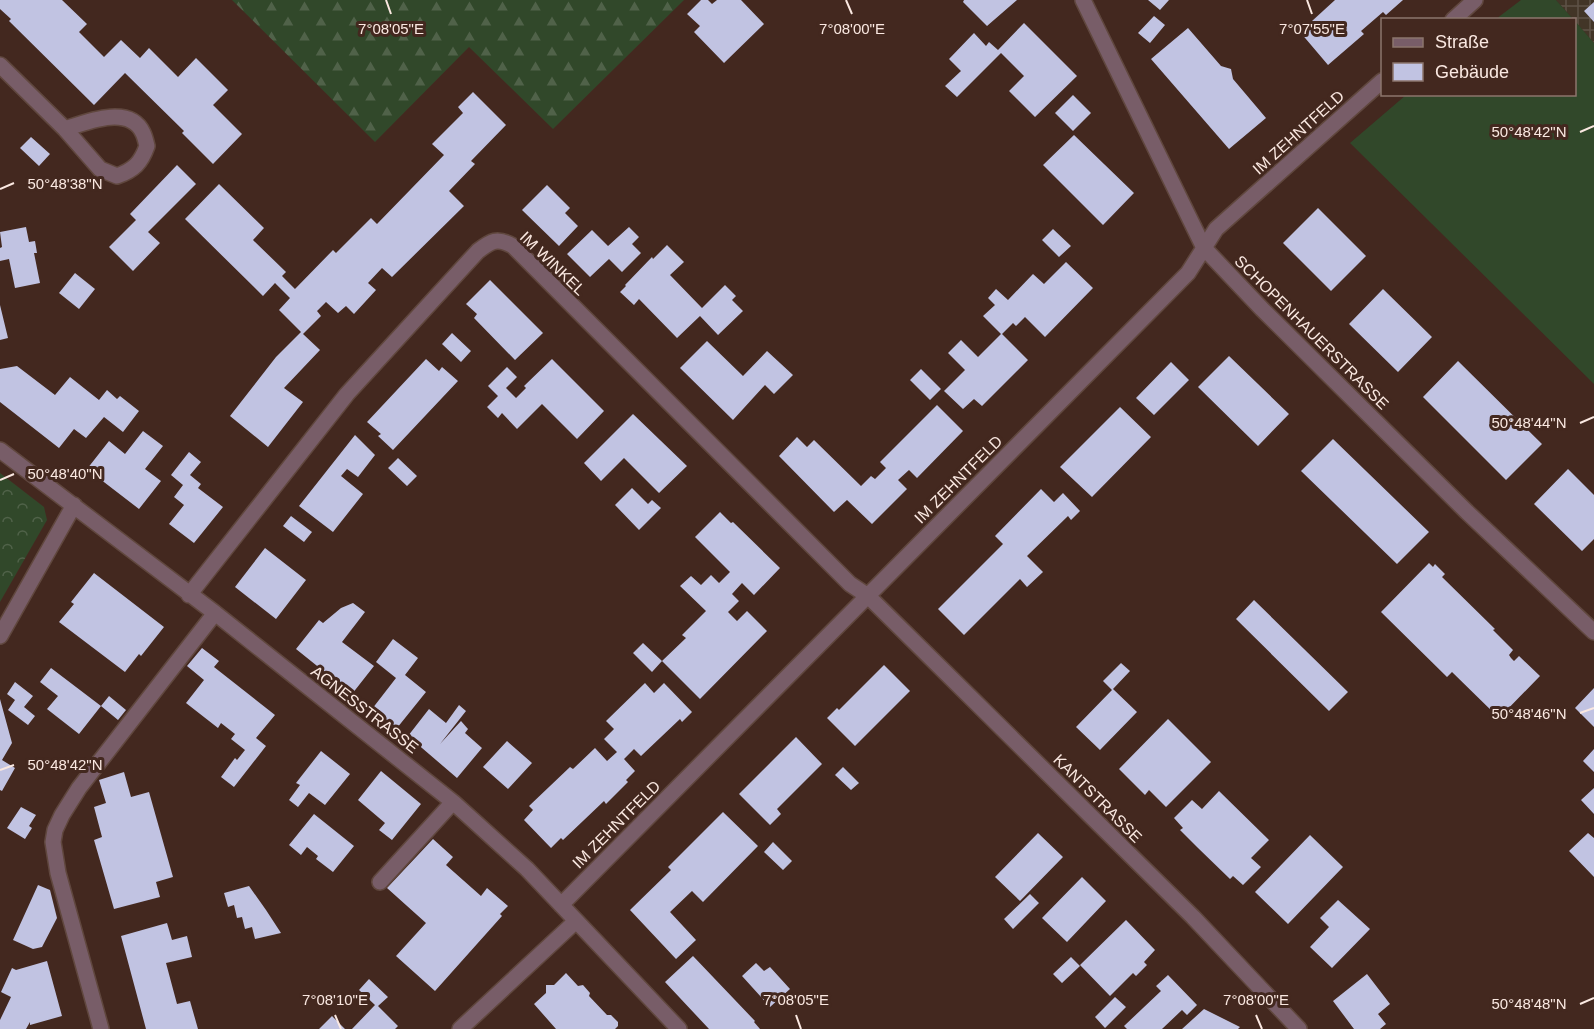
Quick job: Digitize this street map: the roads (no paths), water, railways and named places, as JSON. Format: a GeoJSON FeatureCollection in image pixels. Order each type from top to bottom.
{"type":"FeatureCollection","features":[{"type":"Feature","properties":{"kind":"street","name":"SCHOPENHAUERSTRASSE"},"geometry":{"type":"LineString","coordinates":[[1083,0],[1204,248],[1262,309],[1594,632]]}},
{"type":"Feature","properties":{"kind":"street"},"geometry":{"type":"LineString","coordinates":[[1455,18],[1475,0]]}},
{"type":"Feature","properties":{"kind":"street"},"geometry":{"type":"LineString","coordinates":[[0,65],[65,129],[100,169],[117,176],[137,167],[147,146],[143,131],[134,123],[121,117],[106,117],[65,129]]}},
{"type":"Feature","properties":{"kind":"street","name":"IM ZEHNTFELD"},"geometry":{"type":"LineString","coordinates":[[561,905],[1188,273],[1216,229],[1381,83]]}},
{"type":"Feature","properties":{"kind":"street","name":"IM WINKEL"},"geometry":{"type":"LineString","coordinates":[[189,595],[347,394],[478,251],[491,241],[498,240],[513,246],[850,584],[868,596]]}},
{"type":"Feature","properties":{"kind":"street","name":"AGNESSTRASSE"},"geometry":{"type":"LineString","coordinates":[[0,450],[189,595],[216,613],[453,801],[527,869],[680,1029]]}},
{"type":"Feature","properties":{"kind":"street"},"geometry":{"type":"LineString","coordinates":[[0,636],[74,506]]}},
{"type":"Feature","properties":{"kind":"street","name":"KANTSTRASSE"},"geometry":{"type":"LineString","coordinates":[[868,596],[1193,917],[1299,1029]]}},
{"type":"Feature","properties":{"kind":"street"},"geometry":{"type":"LineString","coordinates":[[101,1029],[58,873],[53,842],[55,830],[68,803],[79,788],[216,613]]}},
{"type":"Feature","properties":{"kind":"street"},"geometry":{"type":"LineString","coordinates":[[380,882],[453,801]]}},
{"type":"Feature","properties":{"kind":"street"},"geometry":{"type":"LineString","coordinates":[[460,1029],[576,921]]}}]}
